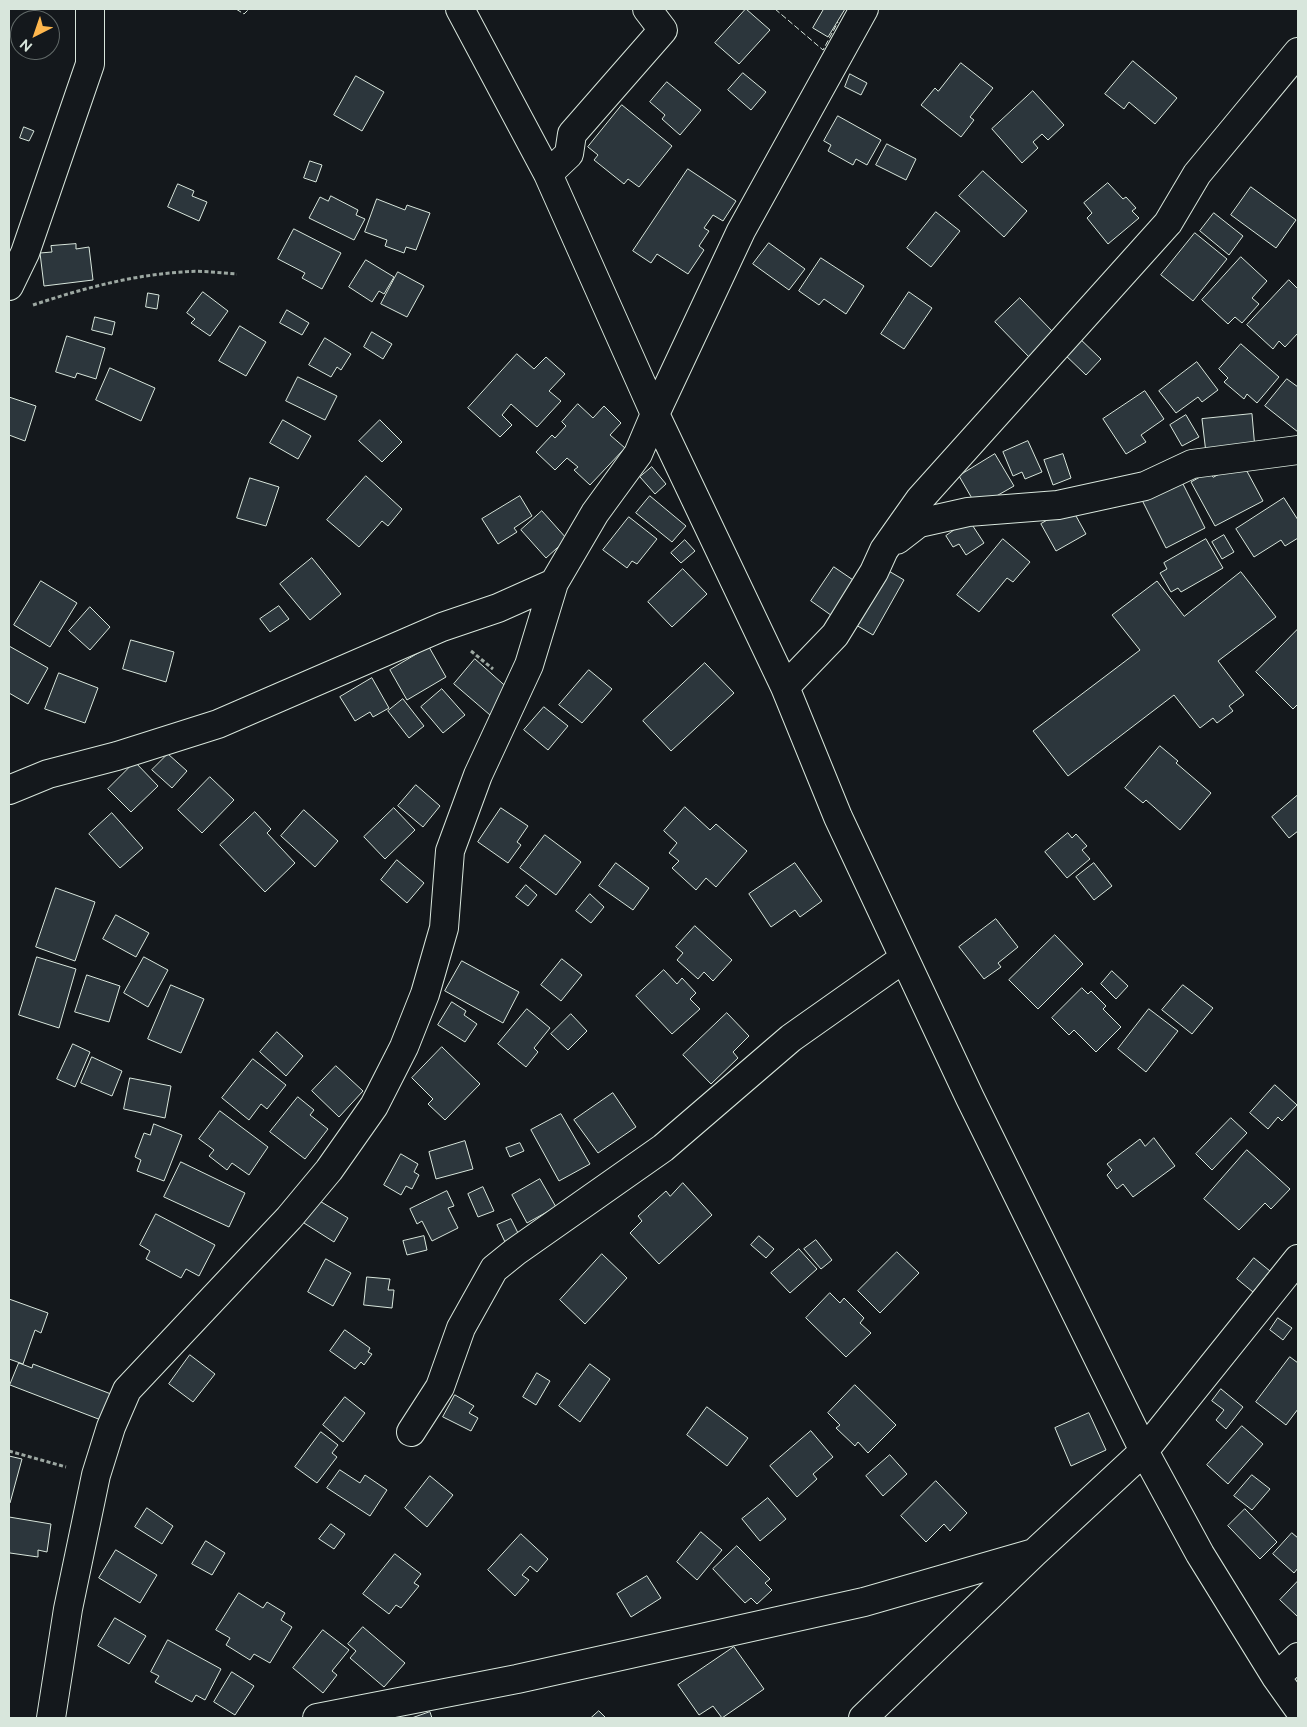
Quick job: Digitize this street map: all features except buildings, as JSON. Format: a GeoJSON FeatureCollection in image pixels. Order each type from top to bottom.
{"type":"FeatureCollection","features":[{"type":"Feature","properties":{"kind":"street"},"geometry":{"type":"LineString","coordinates":[[9,286],[25,253],[90,64],[90,9]]}},
{"type":"Feature","properties":{"kind":"street"},"geometry":{"type":"LineString","coordinates":[[460,9],[548,174],[655,414],[785,687],[838,817],[903,959],[1144,1451],[1200,1554],[1276,1677],[1298,1708]]}},
{"type":"Feature","properties":{"kind":"street"},"geometry":{"type":"LineString","coordinates":[[548,174],[569,154],[572,134],[663,30],[647,9]]}},
{"type":"Feature","properties":{"kind":"street"},"geometry":{"type":"LineString","coordinates":[[51,1718],[68,1609],[96,1475],[111,1427],[128,1390],[289,1218],[329,1170],[374,1106],[404,1047],[425,994],[444,928],[450,851],[462,814],[529,665],[554,583],[595,513],[638,454],[741,231],[864,9]]}},
{"type":"Feature","properties":{"kind":"street"},"geometry":{"type":"LineString","coordinates":[[785,687],[836,635],[874,572],[884,550],[920,499],[1168,223],[1197,174],[1298,52]]}},
{"type":"Feature","properties":{"kind":"street"},"geometry":{"type":"LineString","coordinates":[[884,550],[918,523],[968,512],[1058,505],[1145,486],[1192,464],[1298,450]]}},
{"type":"Feature","properties":{"kind":"street"},"geometry":{"type":"LineString","coordinates":[[9,790],[48,774],[118,756],[218,724],[326,679],[442,626],[498,608],[554,583]]}},
{"type":"Feature","properties":{"kind":"street"},"geometry":{"type":"LineString","coordinates":[[412,1432],[440,1386],[461,1328],[494,1269],[515,1252],[663,1148],[804,1027],[903,959]]}},
{"type":"Feature","properties":{"kind":"street"},"geometry":{"type":"LineString","coordinates":[[863,1718],[1034,1553],[1144,1451],[1298,1259]]}},
{"type":"Feature","properties":{"kind":"street"},"geometry":{"type":"LineString","coordinates":[[317,1718],[517,1679],[855,1604],[1034,1553]]}},
{"type":"Feature","properties":{"kind":"street"},"geometry":{"type":"LineString","coordinates":[[1276,1677],[1298,1657]]}},
{"type":"Feature","properties":{"kind":"path"},"geometry":{"type":"LineString","coordinates":[[27,307],[71,292],[134,278],[184,271],[237,274]]}},
{"type":"Feature","properties":{"kind":"path"},"geometry":{"type":"LineString","coordinates":[[442,626],[518,691]]}},
{"type":"Feature","properties":{"kind":"path"},"geometry":{"type":"LineString","coordinates":[[9,1451],[96,1475]]}},
{"type":"Feature","properties":{"kind":"fence"},"geometry":{"type":"LineString","coordinates":[[236,9],[244,14],[249,9]]}},
{"type":"Feature","properties":{"kind":"fence"},"geometry":{"type":"LineString","coordinates":[[775,9],[823,50],[838,22]]}}]}
